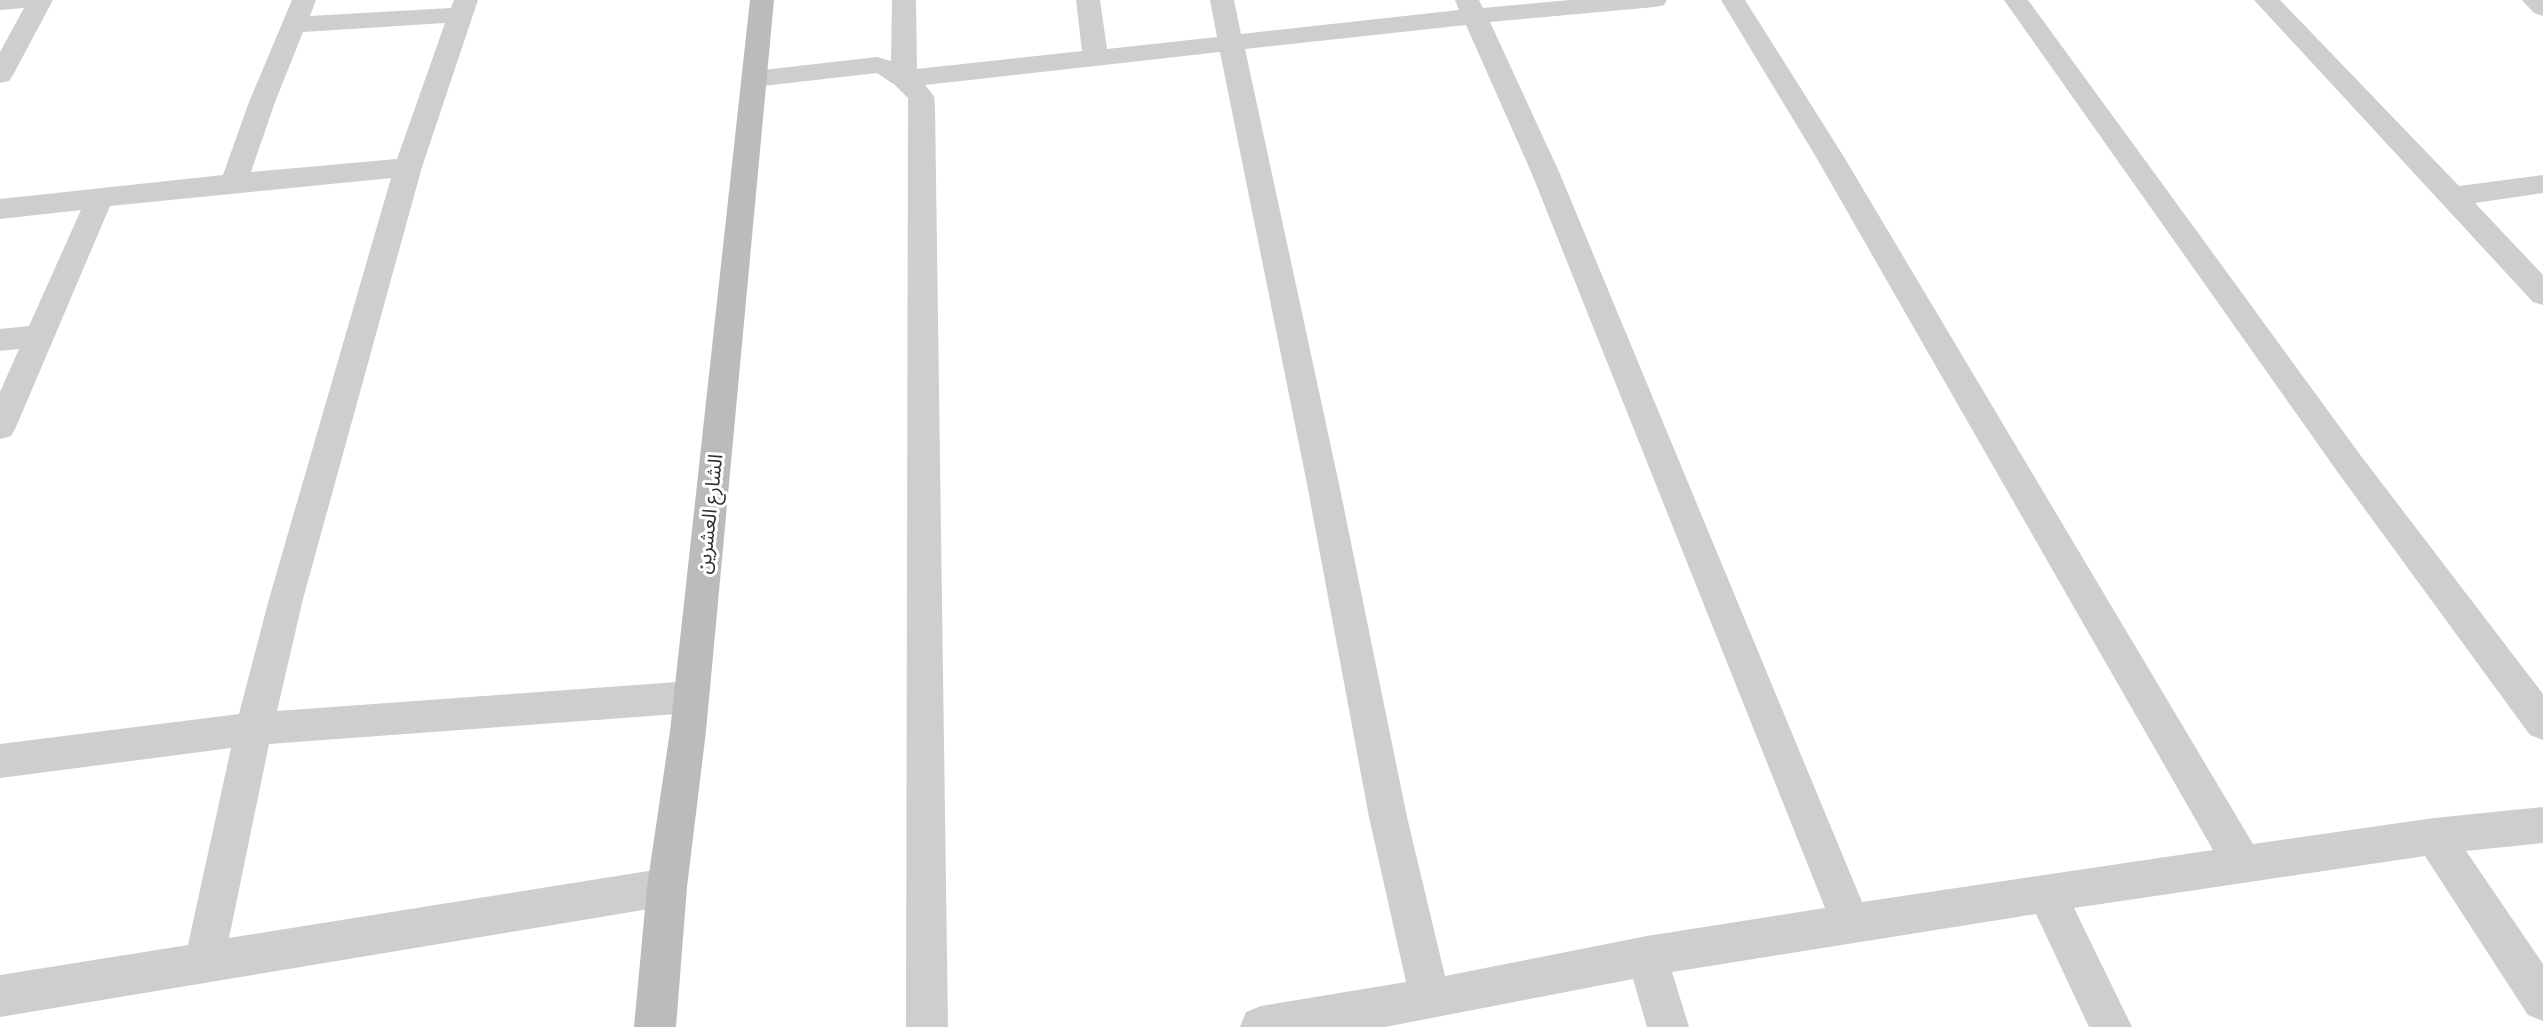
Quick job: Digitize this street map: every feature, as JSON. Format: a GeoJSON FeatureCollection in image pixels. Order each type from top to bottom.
{"type":"FeatureCollection","features":[{"type":"Feature","properties":{"kind":"street"},"geometry":{"type":"LineString","coordinates":[[0,3],[37,0]]}},
{"type":"Feature","properties":{"kind":"street"},"geometry":{"type":"LineString","coordinates":[[0,75],[41,0]]}},
{"type":"Feature","properties":{"kind":"street"},"geometry":{"type":"LineString","coordinates":[[234,183],[304,0]]}},
{"type":"Feature","properties":{"kind":"street","name":"الشارع العشرين"},"geometry":{"type":"LineString","coordinates":[[656,1027],[667,886],[691,698],[762,0]]}},
{"type":"Feature","properties":{"kind":"street"},"geometry":{"type":"LineString","coordinates":[[904,0],[904,79]]}},
{"type":"Feature","properties":{"kind":"street"},"geometry":{"type":"LineString","coordinates":[[1088,0],[1095,58]]}},
{"type":"Feature","properties":{"kind":"street"},"geometry":{"type":"LineString","coordinates":[[1222,0],[1323,484],[1388,817],[1430,999]]}},
{"type":"Feature","properties":{"kind":"street"},"geometry":{"type":"LineString","coordinates":[[904,79],[1230,43],[1471,8],[1656,0]]}},
{"type":"Feature","properties":{"kind":"street"},"geometry":{"type":"LineString","coordinates":[[1733,0],[1830,157],[2243,864]]}},
{"type":"Feature","properties":{"kind":"street"},"geometry":{"type":"LineString","coordinates":[[2016,0],[2350,465],[2543,723]]}},
{"type":"Feature","properties":{"kind":"street"},"geometry":{"type":"LineString","coordinates":[[2266,0],[2543,294]]}},
{"type":"Feature","properties":{"kind":"street"},"geometry":{"type":"LineString","coordinates":[[2534,0],[2543,8]]}},
{"type":"Feature","properties":{"kind":"street"},"geometry":{"type":"LineString","coordinates":[[204,964],[254,729],[286,599],[408,167],[463,7],[293,25]]}},
{"type":"Feature","properties":{"kind":"street"},"geometry":{"type":"LineString","coordinates":[[1471,8],[1546,174],[1851,924]]}},
{"type":"Feature","properties":{"kind":"street"},"geometry":{"type":"LineString","coordinates":[[754,79],[877,65],[888,68],[904,79],[921,96],[927,1027]]}},
{"type":"Feature","properties":{"kind":"street"},"geometry":{"type":"LineString","coordinates":[[0,209],[234,183],[408,167]]}},
{"type":"Feature","properties":{"kind":"street"},"geometry":{"type":"LineString","coordinates":[[2453,196],[2543,184]]}},
{"type":"Feature","properties":{"kind":"street"},"geometry":{"type":"LineString","coordinates":[[0,427],[100,198]]}},
{"type":"Feature","properties":{"kind":"street"},"geometry":{"type":"LineString","coordinates":[[0,340],[40,336]]}},
{"type":"Feature","properties":{"kind":"street"},"geometry":{"type":"LineString","coordinates":[[0,761],[254,729],[691,698]]}},
{"type":"Feature","properties":{"kind":"street"},"geometry":{"type":"LineString","coordinates":[[1261,1027],[1430,999],[1647,956],[2046,893],[2434,836],[2543,825]]}},
{"type":"Feature","properties":{"kind":"street"},"geometry":{"type":"LineString","coordinates":[[2434,836],[2543,1000]]}},
{"type":"Feature","properties":{"kind":"street"},"geometry":{"type":"LineString","coordinates":[[0,996],[667,886]]}},
{"type":"Feature","properties":{"kind":"street"},"geometry":{"type":"LineString","coordinates":[[2046,893],[2111,1027]]}},
{"type":"Feature","properties":{"kind":"street"},"geometry":{"type":"LineString","coordinates":[[1647,956],[1668,1027]]}}]}
